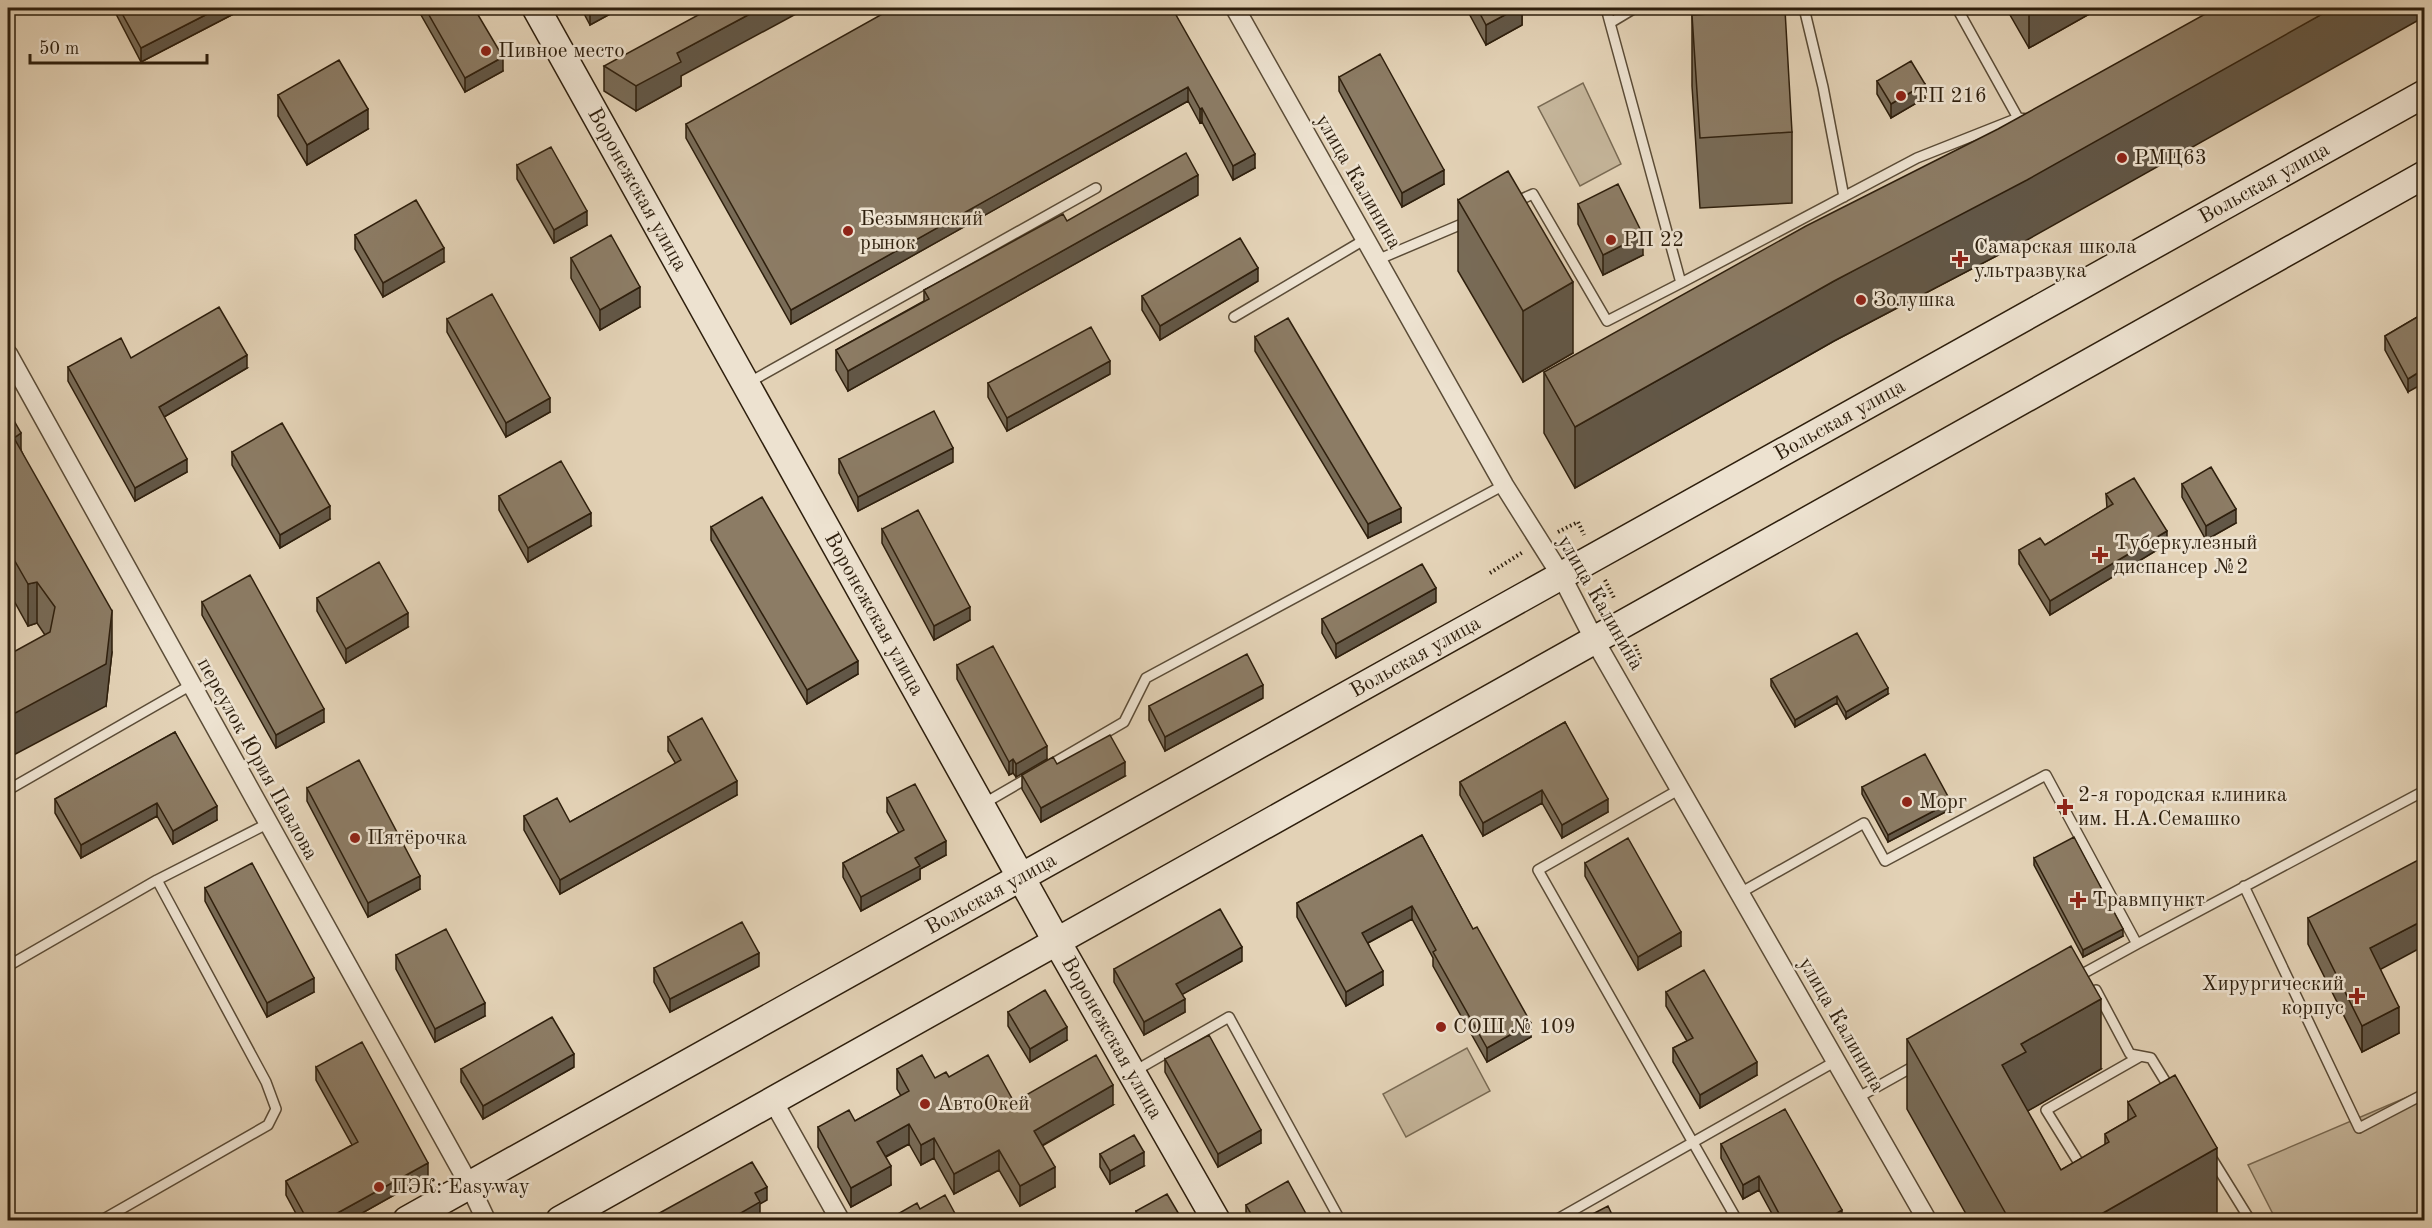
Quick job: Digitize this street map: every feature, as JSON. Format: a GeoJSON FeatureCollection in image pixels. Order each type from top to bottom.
{"type":"FeatureCollection","features":[{"type":"Feature","properties":{"kind":"main road","name":"Воронежская улица"},"geometry":{"type":"LineString","coordinates":[[536,8],[1057,942],[1216,1221]]}},
{"type":"Feature","properties":{"kind":"main road","name":"Вольская улица"},"geometry":{"type":"LineString","coordinates":[[407,1221],[2424,94]]}},
{"type":"Feature","properties":{"kind":"main road"},"geometry":{"type":"LineString","coordinates":[[560,1221],[2424,175]]}},
{"type":"Feature","properties":{"kind":"street","name":"улица Калинина"},"geometry":{"type":"LineString","coordinates":[[1235,8],[1364,240],[1504,485],[1562,577],[1595,641],[1927,1221]]}},
{"type":"Feature","properties":{"kind":"street","name":"переулок Юрия Павлова"},"geometry":{"type":"LineString","coordinates":[[8,354],[470,1186],[486,1221]]}},
{"type":"Feature","properties":{"kind":"street"},"geometry":{"type":"LineString","coordinates":[[773,1101],[840,1221]]}},
{"type":"Feature","properties":{"kind":"lane"},"geometry":{"type":"LineString","coordinates":[[1606,8],[1682,283]]}},
{"type":"Feature","properties":{"kind":"lane"},"geometry":{"type":"LineString","coordinates":[[1610,23],[1635,8]]}},
{"type":"Feature","properties":{"kind":"lane"},"geometry":{"type":"LineString","coordinates":[[1804,8],[1821,76],[1844,197]]}},
{"type":"Feature","properties":{"kind":"lane"},"geometry":{"type":"LineString","coordinates":[[1959,8],[1958,10],[2018,118]]}},
{"type":"Feature","properties":{"kind":"lane"},"geometry":{"type":"LineString","coordinates":[[1502,207],[1533,194],[1607,321],[1917,158],[2018,118],[2040,120]]}},
{"type":"Feature","properties":{"kind":"lane"},"geometry":{"type":"LineString","coordinates":[[746,384],[1096,188]]}},
{"type":"Feature","properties":{"kind":"lane"},"geometry":{"type":"LineString","coordinates":[[1377,260],[1481,216]]}},
{"type":"Feature","properties":{"kind":"lane"},"geometry":{"type":"LineString","coordinates":[[1234,317],[1364,240]]}},
{"type":"Feature","properties":{"kind":"lane"},"geometry":{"type":"LineString","coordinates":[[981,805],[1124,722],[1146,678],[1504,485]]}},
{"type":"Feature","properties":{"kind":"lane"},"geometry":{"type":"LineString","coordinates":[[8,790],[191,685]]}},
{"type":"Feature","properties":{"kind":"lane"},"geometry":{"type":"LineString","coordinates":[[1740,893],[1864,823],[1885,861],[2046,775],[2137,944]]}},
{"type":"Feature","properties":{"kind":"lane"},"geometry":{"type":"LineString","coordinates":[[1680,789],[1539,870],[1737,1221]]}},
{"type":"Feature","properties":{"kind":"lane"},"geometry":{"type":"LineString","coordinates":[[2065,983],[2424,791]]}},
{"type":"Feature","properties":{"kind":"lane"},"geometry":{"type":"LineString","coordinates":[[8,966],[157,880],[267,824]]}},
{"type":"Feature","properties":{"kind":"lane"},"geometry":{"type":"LineString","coordinates":[[102,1221],[268,1125],[276,1109],[266,1082],[157,880]]}},
{"type":"Feature","properties":{"kind":"lane"},"geometry":{"type":"LineString","coordinates":[[2244,886],[2359,1128],[2424,1094]]}},
{"type":"Feature","properties":{"kind":"lane"},"geometry":{"type":"LineString","coordinates":[[2086,972],[2130,1054],[2151,1058],[2173,1094]]}},
{"type":"Feature","properties":{"kind":"lane"},"geometry":{"type":"LineString","coordinates":[[1132,1073],[1229,1017],[1340,1221]]}},
{"type":"Feature","properties":{"kind":"lane"},"geometry":{"type":"LineString","coordinates":[[2092,1162],[2082,1168],[2046,1110],[2141,1056]]}},
{"type":"Feature","properties":{"kind":"lane"},"geometry":{"type":"LineString","coordinates":[[1857,1098],[1930,1058]]}},
{"type":"Feature","properties":{"kind":"lane"},"geometry":{"type":"LineString","coordinates":[[1556,1221],[1836,1061]]}},
{"type":"Feature","properties":{"kind":"lane"},"geometry":{"type":"LineString","coordinates":[[2208,1151],[2250,1221]]}},
{"type":"Feature","properties":{"kind":"path"},"geometry":{"type":"LineString","coordinates":[[2417,1221],[2424,1217]]}},
{"type":"Feature","properties":{"kind":"shaded area"},"geometry":{"type":"Polygon","coordinates":[[[1583,83],[1621,164],[1580,186],[1538,107],[1583,83]]]}},
{"type":"Feature","properties":{"kind":"shaded area"},"geometry":{"type":"Polygon","coordinates":[[[1467,1048],[1490,1091],[1406,1137],[1383,1094],[1467,1048]]]}},
{"type":"Feature","properties":{"kind":"shaded area"},"geometry":{"type":"Polygon","coordinates":[[[2424,1090],[2424,1220],[2276,1220],[2248,1165],[2424,1090]]]}},
{"type":"Feature","properties":{"kind":"building"},"geometry":{"type":"Polygon","coordinates":[[[119,8],[219,8],[141,48],[119,8]]]}},
{"type":"Feature","properties":{"kind":"building"},"geometry":{"type":"Polygon","coordinates":[[[425,8],[474,8],[503,57],[465,78],[425,8]]]}},
{"type":"Feature","properties":{"kind":"building"},"geometry":{"type":"Polygon","coordinates":[[[711,8],[761,8],[677,53],[681,62],[636,86],[604,66],[711,8]]]}},
{"type":"Feature","properties":{"kind":"building","name":"Безымянский рынок"},"geometry":{"type":"Polygon","coordinates":[[[893,8],[1172,8],[1255,154],[1233,166],[1188,87],[791,310],[686,124],[893,8]]]}},
{"type":"Feature","properties":{"kind":"building"},"geometry":{"type":"Polygon","coordinates":[[[1477,8],[1518,8],[1486,25],[1477,8]]]}},
{"type":"Feature","properties":{"kind":"building"},"geometry":{"type":"Polygon","coordinates":[[[2216,8],[2333,8],[2027,180],[1834,281],[1575,427],[1544,372],[1806,226],[1998,129],[2216,8]]]}},
{"type":"Feature","properties":{"kind":"building"},"geometry":{"type":"Polygon","coordinates":[[[1785,10],[1792,132],[1700,138],[1692,15],[1785,10]]]}},
{"type":"Feature","properties":{"kind":"building"},"geometry":{"type":"Polygon","coordinates":[[[1380,54],[1444,170],[1402,193],[1339,77],[1380,54]]]}},
{"type":"Feature","properties":{"kind":"building"},"geometry":{"type":"Polygon","coordinates":[[[339,60],[368,109],[307,145],[278,95],[339,60]]]}},
{"type":"Feature","properties":{"kind":"building"},"geometry":{"type":"Polygon","coordinates":[[[1911,61],[1925,84],[1891,104],[1877,81],[1911,61]]]}},
{"type":"Feature","properties":{"kind":"building"},"geometry":{"type":"Polygon","coordinates":[[[551,147],[587,211],[554,230],[517,165],[551,147]]]}},
{"type":"Feature","properties":{"kind":"building"},"geometry":{"type":"Polygon","coordinates":[[[1186,153],[1198,175],[848,371],[836,350],[929,299],[924,290],[1063,214],[1067,221],[1186,153]]]}},
{"type":"Feature","properties":{"kind":"building"},"geometry":{"type":"Polygon","coordinates":[[[1508,171],[1573,282],[1523,311],[1458,200],[1508,171]]]}},
{"type":"Feature","properties":{"kind":"building"},"geometry":{"type":"Polygon","coordinates":[[[1618,184],[1643,235],[1603,255],[1578,204],[1618,184]]]}},
{"type":"Feature","properties":{"kind":"building"},"geometry":{"type":"Polygon","coordinates":[[[416,200],[444,248],[383,283],[355,235],[416,200]]]}},
{"type":"Feature","properties":{"kind":"building"},"geometry":{"type":"Polygon","coordinates":[[[611,235],[640,287],[600,310],[571,258],[611,235]]]}},
{"type":"Feature","properties":{"kind":"building"},"geometry":{"type":"Polygon","coordinates":[[[1240,238],[1258,268],[1160,326],[1142,296],[1240,238]]]}},
{"type":"Feature","properties":{"kind":"building"},"geometry":{"type":"Polygon","coordinates":[[[492,294],[550,398],[506,423],[447,319],[492,294]]]}},
{"type":"Feature","properties":{"kind":"building"},"geometry":{"type":"Polygon","coordinates":[[[219,307],[247,355],[159,407],[187,459],[135,488],[68,367],[121,338],[131,358],[219,307]]]}},
{"type":"Feature","properties":{"kind":"building"},"geometry":{"type":"Polygon","coordinates":[[[2424,313],[2424,369],[2408,379],[2385,336],[2424,313]]]}},
{"type":"Feature","properties":{"kind":"building"},"geometry":{"type":"Polygon","coordinates":[[[1288,318],[1401,508],[1368,524],[1255,337],[1288,318]]]}},
{"type":"Feature","properties":{"kind":"building"},"geometry":{"type":"Polygon","coordinates":[[[1091,327],[1110,361],[1007,418],[988,383],[1091,327]]]}},
{"type":"Feature","properties":{"kind":"building"},"geometry":{"type":"Polygon","coordinates":[[[8,410],[21,433],[14,438],[112,611],[106,664],[8,717],[8,655],[50,632],[55,607],[37,582],[28,584],[8,549],[8,410]]]}},
{"type":"Feature","properties":{"kind":"building"},"geometry":{"type":"Polygon","coordinates":[[[934,411],[953,448],[858,497],[839,459],[934,411]]]}},
{"type":"Feature","properties":{"kind":"building"},"geometry":{"type":"Polygon","coordinates":[[[282,423],[330,506],[280,535],[232,452],[282,423]]]}},
{"type":"Feature","properties":{"kind":"building"},"geometry":{"type":"Polygon","coordinates":[[[561,461],[591,513],[528,548],[499,496],[561,461]]]}},
{"type":"Feature","properties":{"kind":"building"},"geometry":{"type":"Polygon","coordinates":[[[2211,467],[2236,509],[2206,526],[2182,484],[2211,467]]]}},
{"type":"Feature","properties":{"kind":"building","name":"Туберкулезный диспансер №2"},"geometry":{"type":"Polygon","coordinates":[[[2134,478],[2167,531],[2050,601],[2019,550],[2040,538],[2045,545],[2113,504],[2106,494],[2134,478]]]}},
{"type":"Feature","properties":{"kind":"building"},"geometry":{"type":"Polygon","coordinates":[[[762,497],[858,661],[807,690],[711,527],[762,497]]]}},
{"type":"Feature","properties":{"kind":"building"},"geometry":{"type":"Polygon","coordinates":[[[918,510],[970,607],[934,626],[882,529],[918,510]]]}},
{"type":"Feature","properties":{"kind":"building"},"geometry":{"type":"Polygon","coordinates":[[[379,562],[408,613],[346,649],[317,598],[379,562]]]}},
{"type":"Feature","properties":{"kind":"building"},"geometry":{"type":"Polygon","coordinates":[[[1422,564],[1436,588],[1336,644],[1322,619],[1422,564]]]}},
{"type":"Feature","properties":{"kind":"building"},"geometry":{"type":"Polygon","coordinates":[[[250,575],[324,709],[276,735],[202,602],[250,575]]]}},
{"type":"Feature","properties":{"kind":"building"},"geometry":{"type":"Polygon","coordinates":[[[1857,633],[1888,688],[1846,712],[1837,696],[1795,720],[1771,679],[1857,633]]]}},
{"type":"Feature","properties":{"kind":"building"},"geometry":{"type":"Polygon","coordinates":[[[993,646],[1047,746],[1016,764],[1013,759],[1009,762],[957,665],[993,646]]]}},
{"type":"Feature","properties":{"kind":"building"},"geometry":{"type":"Polygon","coordinates":[[[1247,654],[1263,685],[1165,737],[1149,706],[1247,654]]]}},
{"type":"Feature","properties":{"kind":"building"},"geometry":{"type":"Polygon","coordinates":[[[702,718],[737,781],[560,880],[524,816],[557,798],[570,822],[681,760],[668,737],[702,718]]]}},
{"type":"Feature","properties":{"kind":"building"},"geometry":{"type":"Polygon","coordinates":[[[1565,722],[1608,799],[1562,825],[1542,790],[1483,823],[1460,782],[1565,722]]]}},
{"type":"Feature","properties":{"kind":"building"},"geometry":{"type":"Polygon","coordinates":[[[175,732],[217,806],[173,831],[157,803],[81,845],[55,799],[175,732]]]}},
{"type":"Feature","properties":{"kind":"building"},"geometry":{"type":"Polygon","coordinates":[[[1110,735],[1125,762],[1041,808],[1022,775],[1053,757],[1057,764],[1110,735]]]}},
{"type":"Feature","properties":{"kind":"building","name":"Морг"},"geometry":{"type":"Polygon","coordinates":[[[1925,754],[1951,802],[1888,835],[1862,787],[1925,754]]]}},
{"type":"Feature","properties":{"kind":"building"},"geometry":{"type":"Polygon","coordinates":[[[359,760],[420,876],[368,903],[307,788],[359,760]]]}},
{"type":"Feature","properties":{"kind":"building"},"geometry":{"type":"Polygon","coordinates":[[[915,784],[946,841],[915,858],[920,866],[861,897],[843,863],[904,830],[887,798],[915,784]]]}},
{"type":"Feature","properties":{"kind":"building"},"geometry":{"type":"Polygon","coordinates":[[[1422,835],[1473,929],[1477,927],[1531,1023],[1487,1048],[1433,952],[1436,950],[1412,906],[1362,933],[1383,971],[1346,992],[1297,903],[1422,835]]]}},
{"type":"Feature","properties":{"kind":"building","name":"Травмпункт"},"geometry":{"type":"Polygon","coordinates":[[[2074,837],[2123,929],[2083,950],[2034,858],[2074,837]]]}},
{"type":"Feature","properties":{"kind":"building"},"geometry":{"type":"Polygon","coordinates":[[[1628,838],[1681,932],[1638,957],[1585,863],[1628,838]]]}},
{"type":"Feature","properties":{"kind":"building","name":"Хирургический корпус"},"geometry":{"type":"Polygon","coordinates":[[[2424,857],[2424,920],[2370,948],[2399,1007],[2362,1026],[2308,918],[2424,857]]]}},
{"type":"Feature","properties":{"kind":"building"},"geometry":{"type":"Polygon","coordinates":[[[252,863],[314,978],[267,1003],[205,888],[252,863]]]}},
{"type":"Feature","properties":{"kind":"building"},"geometry":{"type":"Polygon","coordinates":[[[1220,909],[1242,947],[1176,984],[1185,999],[1144,1022],[1114,969],[1220,909]]]}},
{"type":"Feature","properties":{"kind":"building"},"geometry":{"type":"Polygon","coordinates":[[[742,922],[759,953],[670,999],[654,968],[742,922]]]}},
{"type":"Feature","properties":{"kind":"building"},"geometry":{"type":"Polygon","coordinates":[[[446,929],[485,1003],[435,1029],[396,955],[446,929]]]}},
{"type":"Feature","properties":{"kind":"building"},"geometry":{"type":"Polygon","coordinates":[[[2071,946],[2101,999],[2021,1044],[2026,1052],[2002,1065],[2061,1170],[2109,1142],[2105,1134],[2136,1116],[2128,1102],[2175,1075],[2217,1148],[2089,1221],[2010,1221],[1907,1039],[2071,946]]]}},
{"type":"Feature","properties":{"kind":"building"},"geometry":{"type":"Polygon","coordinates":[[[1704,970],[1757,1062],[1700,1095],[1673,1048],[1693,1038],[1666,992],[1704,970]]]}},
{"type":"Feature","properties":{"kind":"building"},"geometry":{"type":"Polygon","coordinates":[[[1045,990],[1067,1027],[1030,1049],[1008,1012],[1045,990]]]}},
{"type":"Feature","properties":{"kind":"building"},"geometry":{"type":"Polygon","coordinates":[[[552,1017],[574,1054],[483,1106],[461,1069],[552,1017]]]}},
{"type":"Feature","properties":{"kind":"building"},"geometry":{"type":"Polygon","coordinates":[[[1209,1035],[1261,1130],[1218,1154],[1165,1059],[1209,1035]]]}},
{"type":"Feature","properties":{"kind":"building"},"geometry":{"type":"Polygon","coordinates":[[[362,1042],[428,1163],[323,1221],[308,1221],[286,1181],[358,1142],[316,1067],[362,1042]]]}},
{"type":"Feature","properties":{"kind":"building"},"geometry":{"type":"Polygon","coordinates":[[[922,1055],[935,1078],[946,1072],[949,1077],[988,1055],[1014,1102],[1096,1055],[1113,1085],[1034,1131],[1055,1167],[1020,1186],[999,1150],[954,1174],[934,1138],[921,1145],[909,1124],[877,1142],[891,1166],[851,1188],[818,1127],[849,1110],[855,1121],[909,1091],[897,1069],[922,1055]]]}},
{"type":"Feature","properties":{"kind":"building"},"geometry":{"type":"Polygon","coordinates":[[[1785,1109],[1842,1210],[1824,1221],[1783,1221],[1759,1176],[1743,1185],[1721,1144],[1785,1109]]]}},
{"type":"Feature","properties":{"kind":"building"},"geometry":{"type":"Polygon","coordinates":[[[1134,1135],[1144,1152],[1110,1171],[1100,1154],[1134,1135]]]}},
{"type":"Feature","properties":{"kind":"building"},"geometry":{"type":"Polygon","coordinates":[[[752,1162],[767,1187],[755,1193],[760,1202],[727,1221],[645,1221],[752,1162]]]}},
{"type":"Feature","properties":{"kind":"building"},"geometry":{"type":"Polygon","coordinates":[[[1288,1181],[1310,1221],[1255,1221],[1246,1205],[1288,1181]]]}},
{"type":"Feature","properties":{"kind":"building"},"geometry":{"type":"Polygon","coordinates":[[[1167,1194],[1183,1221],[1142,1221],[1136,1211],[1167,1194]]]}},
{"type":"Feature","properties":{"kind":"building"},"geometry":{"type":"Polygon","coordinates":[[[945,1195],[958,1219],[955,1221],[887,1220],[917,1203],[920,1209],[945,1195]]]}},
{"type":"Feature","properties":{"kind":"building"},"geometry":{"type":"Polygon","coordinates":[[[1608,1206],[1615,1221],[1579,1221],[1608,1206]]]}},
{"type":"Feature","properties":{"kind":"place","name":"Пивное место"},"geometry":{"type":"Point","coordinates":[486,51]}},
{"type":"Feature","properties":{"kind":"place","name":"ТП 216"},"geometry":{"type":"Point","coordinates":[1901,96]}},
{"type":"Feature","properties":{"kind":"place","name":"РМЦ63"},"geometry":{"type":"Point","coordinates":[2122,158]}},
{"type":"Feature","properties":{"kind":"place","name":"Безымянский рынок"},"geometry":{"type":"Point","coordinates":[848,231]}},
{"type":"Feature","properties":{"kind":"place","name":"РП 22"},"geometry":{"type":"Point","coordinates":[1611,240]}},
{"type":"Feature","properties":{"kind":"place","name":"Самарская школа ультразвука"},"geometry":{"type":"Point","coordinates":[1960,259]}},
{"type":"Feature","properties":{"kind":"place","name":"Золушка"},"geometry":{"type":"Point","coordinates":[1861,300]}},
{"type":"Feature","properties":{"kind":"place","name":"Туберкулезный диспансер №2"},"geometry":{"type":"Point","coordinates":[2100,555]}},
{"type":"Feature","properties":{"kind":"place","name":"Морг"},"geometry":{"type":"Point","coordinates":[1907,802]}},
{"type":"Feature","properties":{"kind":"place","name":"2-я городская клиника им. Н.А.Семашко"},"geometry":{"type":"Point","coordinates":[2065,807]}},
{"type":"Feature","properties":{"kind":"place","name":"Пятёрочка"},"geometry":{"type":"Point","coordinates":[355,838]}},
{"type":"Feature","properties":{"kind":"place","name":"Травмпункт"},"geometry":{"type":"Point","coordinates":[2078,900]}},
{"type":"Feature","properties":{"kind":"place","name":"Хирургический корпус"},"geometry":{"type":"Point","coordinates":[2357,996]}},
{"type":"Feature","properties":{"kind":"place","name":"СОШ № 109"},"geometry":{"type":"Point","coordinates":[1441,1027]}},
{"type":"Feature","properties":{"kind":"place","name":"АвтоОкей"},"geometry":{"type":"Point","coordinates":[925,1104]}},
{"type":"Feature","properties":{"kind":"place","name":"ПЭК: Easyway"},"geometry":{"type":"Point","coordinates":[379,1187]}}]}
